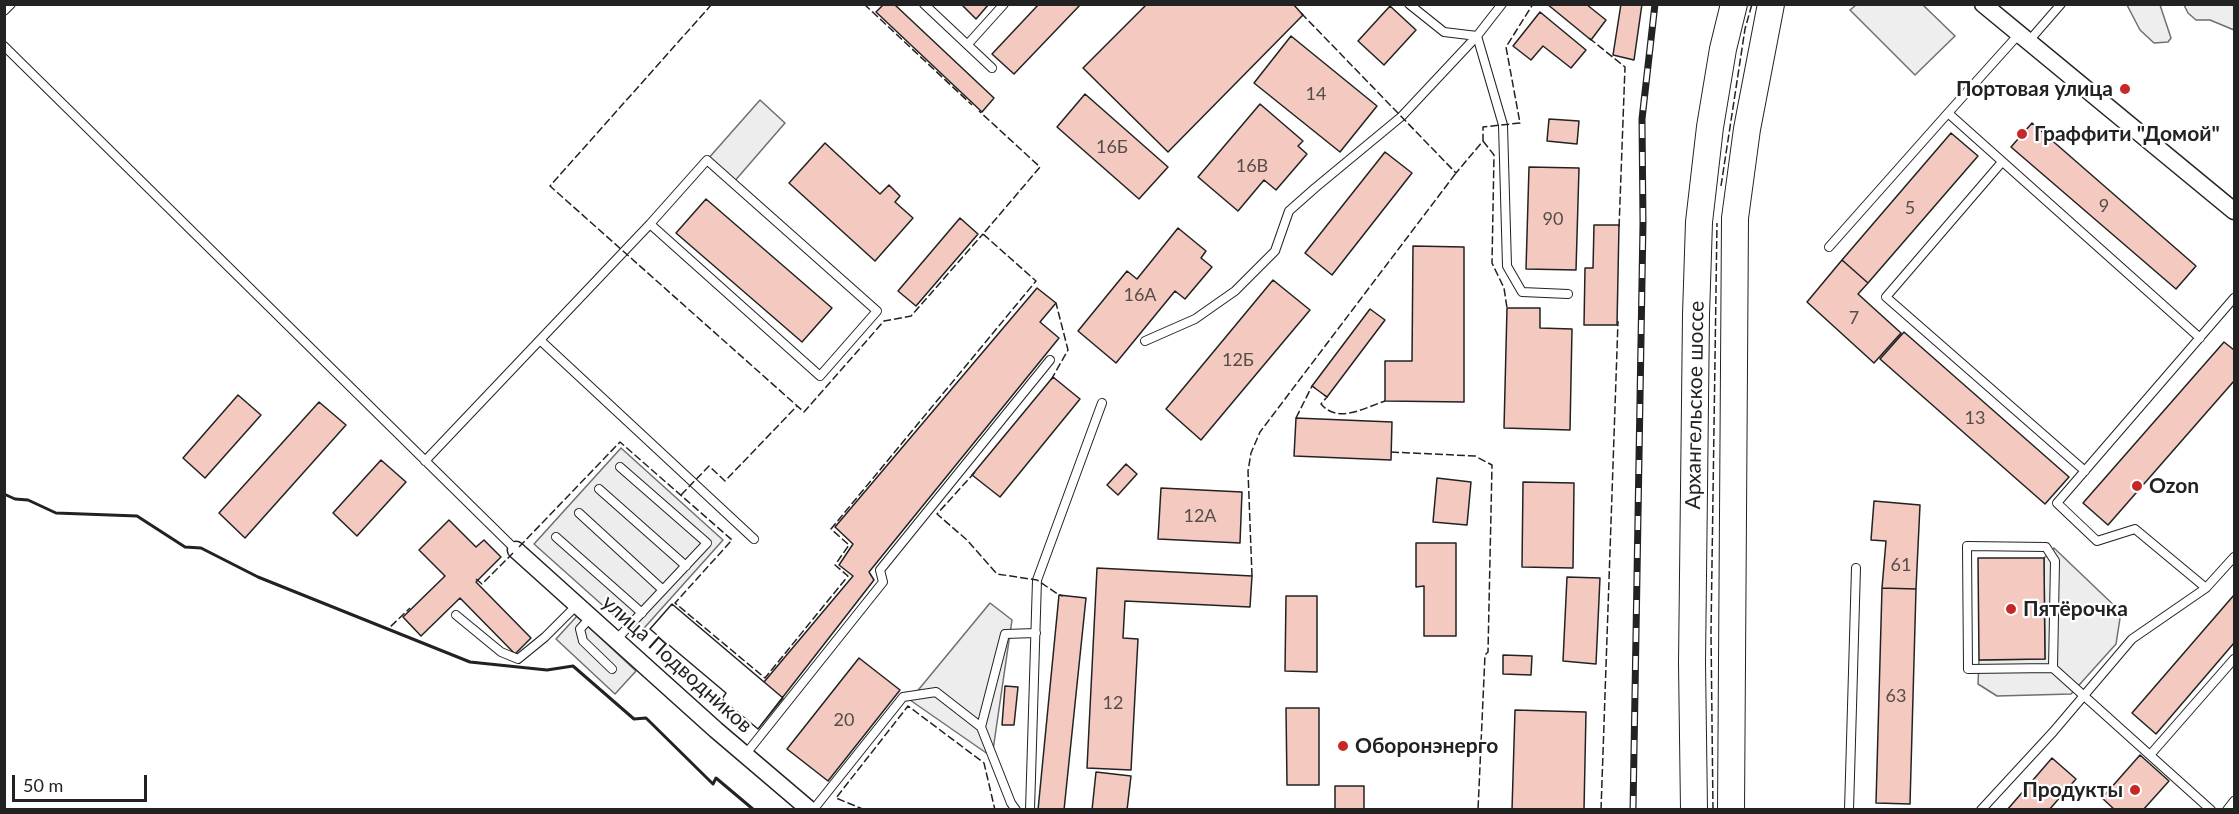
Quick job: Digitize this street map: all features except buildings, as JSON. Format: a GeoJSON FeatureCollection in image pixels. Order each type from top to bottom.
{"type":"FeatureCollection","features":[{"type":"Feature","properties":{"kind":"main road","name":"Архангельское шоссе"},"geometry":{"type":"LineString","coordinates":[[1694,810],[1692,651],[1699,222],[1710,127],[1723,49],[1734,4]]}},
{"type":"Feature","properties":{"kind":"main road","name":"Архангельское шоссе"},"geometry":{"type":"LineString","coordinates":[[1731,810],[1735,218],[1747,129],[1771,4]]}},
{"type":"Feature","properties":{"kind":"street"},"geometry":{"type":"LineString","coordinates":[[1983,4],[2235,212]]}},
{"type":"Feature","properties":{"kind":"street","name":"улица Подводников"},"geometry":{"type":"LineString","coordinates":[[516,550],[745,755],[812,810]]}},
{"type":"Feature","properties":{"kind":"lane"},"geometry":{"type":"LineString","coordinates":[[4,12],[11,4]]}},
{"type":"Feature","properties":{"kind":"lane"},"geometry":{"type":"LineString","coordinates":[[924,4],[992,68]]}},
{"type":"Feature","properties":{"kind":"lane"},"geometry":{"type":"LineString","coordinates":[[968,44],[1004,4]]}},
{"type":"Feature","properties":{"kind":"lane"},"geometry":{"type":"LineString","coordinates":[[1409,4],[1444,32],[1477,36]]}},
{"type":"Feature","properties":{"kind":"lane"},"geometry":{"type":"LineString","coordinates":[[1146,341],[1195,319],[1235,291],[1275,251],[1289,212],[1402,116],[1477,36],[1502,4]]}},
{"type":"Feature","properties":{"kind":"lane"},"geometry":{"type":"LineString","coordinates":[[1829,247],[1948,114],[2061,4]]}},
{"type":"Feature","properties":{"kind":"lane"},"geometry":{"type":"LineString","coordinates":[[1477,36],[1503,125],[1507,266],[1522,292],[1568,294]]}},
{"type":"Feature","properties":{"kind":"lane"},"geometry":{"type":"LineString","coordinates":[[4,46],[516,550]]}},
{"type":"Feature","properties":{"kind":"lane"},"geometry":{"type":"LineString","coordinates":[[1948,114],[2200,338]]}},
{"type":"Feature","properties":{"kind":"lane"},"geometry":{"type":"LineString","coordinates":[[425,461],[650,224],[707,160],[877,312],[820,376],[650,224]]}},
{"type":"Feature","properties":{"kind":"lane"},"geometry":{"type":"LineString","coordinates":[[2002,162],[1886,297],[2085,471]]}},
{"type":"Feature","properties":{"kind":"lane"},"geometry":{"type":"LineString","coordinates":[[2205,588],[2135,529],[2097,541],[2057,503],[2235,298]]}},
{"type":"Feature","properties":{"kind":"lane"},"geometry":{"type":"LineString","coordinates":[[540,340],[754,539]]}},
{"type":"Feature","properties":{"kind":"lane"},"geometry":{"type":"LineString","coordinates":[[745,755],[883,582],[880,570],[1050,360]]}},
{"type":"Feature","properties":{"kind":"lane"},"geometry":{"type":"LineString","coordinates":[[1030,810],[1037,580],[1101,403]]}},
{"type":"Feature","properties":{"kind":"lane"},"geometry":{"type":"LineString","coordinates":[[616,640],[707,543],[620,467]]}},
{"type":"Feature","properties":{"kind":"lane"},"geometry":{"type":"LineString","coordinates":[[599,489],[686,566]]}},
{"type":"Feature","properties":{"kind":"lane"},"geometry":{"type":"LineString","coordinates":[[579,513],[663,590]]}},
{"type":"Feature","properties":{"kind":"lane"},"geometry":{"type":"LineString","coordinates":[[556,537],[642,613]]}},
{"type":"Feature","properties":{"kind":"lane"},"geometry":{"type":"LineString","coordinates":[[2054,668],[2055,561],[2046,547],[1967,546],[1968,669],[2054,668],[2211,810]]}},
{"type":"Feature","properties":{"kind":"lane"},"geometry":{"type":"LineString","coordinates":[[1981,810],[2132,639],[2205,588],[2235,557]]}},
{"type":"Feature","properties":{"kind":"lane"},"geometry":{"type":"LineString","coordinates":[[1850,810],[1856,568]]}},
{"type":"Feature","properties":{"kind":"lane"},"geometry":{"type":"LineString","coordinates":[[456,615],[501,652],[519,659],[577,605]]}},
{"type":"Feature","properties":{"kind":"lane"},"geometry":{"type":"LineString","coordinates":[[591,617],[580,629],[583,641],[612,669]]}},
{"type":"Feature","properties":{"kind":"lane"},"geometry":{"type":"LineString","coordinates":[[981,727],[1005,634],[1036,633]]}},
{"type":"Feature","properties":{"kind":"lane"},"geometry":{"type":"LineString","coordinates":[[2150,755],[2235,659]]}},
{"type":"Feature","properties":{"kind":"lane"},"geometry":{"type":"LineString","coordinates":[[812,810],[903,697],[936,692],[981,727],[1011,803],[1016,810]]}},
{"type":"Feature","properties":{"kind":"lane"},"geometry":{"type":"LineString","coordinates":[[2227,810],[2235,801]]}},
{"type":"Feature","properties":{"kind":"shaded area"},"geometry":{"type":"Polygon","coordinates":[[[1856,5],[1923,5],[1955,36],[1915,75],[1850,10],[1856,5]]]}},
{"type":"Feature","properties":{"kind":"shaded area"},"geometry":{"type":"Polygon","coordinates":[[[2127,5],[2160,5],[2171,38],[2168,42],[2154,43],[2140,30],[2127,5]]]}},
{"type":"Feature","properties":{"kind":"shaded area"},"geometry":{"type":"Polygon","coordinates":[[[2184,5],[2234,5],[2234,30],[2210,20],[2196,20],[2188,13],[2184,5]]]}},
{"type":"Feature","properties":{"kind":"shaded area"},"geometry":{"type":"Polygon","coordinates":[[[760,100],[785,123],[733,183],[707,160],[760,100]]]}},
{"type":"Feature","properties":{"kind":"shaded area"},"geometry":{"type":"Polygon","coordinates":[[[621,448],[723,540],[637,636],[534,544],[621,448]]]}},
{"type":"Feature","properties":{"kind":"shaded area"},"geometry":{"type":"Polygon","coordinates":[[[2054,548],[2121,612],[2116,644],[2071,694],[1997,696],[1978,684],[1979,660],[2045,659],[2044,558],[2054,548]]]}},
{"type":"Feature","properties":{"kind":"shaded area"},"geometry":{"type":"Polygon","coordinates":[[[990,603],[1012,620],[992,757],[910,700],[990,603]]]}},
{"type":"Feature","properties":{"kind":"shaded area"},"geometry":{"type":"Polygon","coordinates":[[[577,616],[636,671],[615,694],[556,639],[577,616]]]}},
{"type":"Feature","properties":{"kind":"railway"},"geometry":{"type":"LineString","coordinates":[[1633,810],[1643,223],[1642,119],[1655,4]]}},
{"type":"Feature","properties":{"kind":"fence"},"geometry":{"type":"LineString","coordinates":[[712,4],[550,186],[804,412],[884,321],[911,316],[983,234]]}},
{"type":"Feature","properties":{"kind":"fence"},"geometry":{"type":"LineString","coordinates":[[864,4],[972,105]]}},
{"type":"Feature","properties":{"kind":"fence"},"geometry":{"type":"LineString","coordinates":[[1301,13],[1456,173],[1483,141],[1483,127],[1520,123],[1506,47],[1533,4]]}},
{"type":"Feature","properties":{"kind":"fence"},"geometry":{"type":"LineString","coordinates":[[1721,186],[1745,29],[1752,4]]}},
{"type":"Feature","properties":{"kind":"fence"},"geometry":{"type":"LineString","coordinates":[[1589,38],[1625,67],[1619,228]]}},
{"type":"Feature","properties":{"kind":"fence"},"geometry":{"type":"LineString","coordinates":[[519,547],[620,442],[732,540],[675,603],[765,678],[848,576],[835,565],[849,545],[831,529],[1036,281],[983,234],[1040,167],[979,111]]}},
{"type":"Feature","properties":{"kind":"fence"},"geometry":{"type":"LineString","coordinates":[[1483,141],[1494,155],[1492,263],[1504,288],[1507,308]]}},
{"type":"Feature","properties":{"kind":"fence"},"geometry":{"type":"LineString","coordinates":[[1252,576],[1248,471],[1251,453],[1260,432],[1456,173]]}},
{"type":"Feature","properties":{"kind":"fence"},"geometry":{"type":"LineString","coordinates":[[1713,810],[1711,632],[1717,223]]}},
{"type":"Feature","properties":{"kind":"fence"},"geometry":{"type":"LineString","coordinates":[[1051,380],[1068,350],[1056,303]]}},
{"type":"Feature","properties":{"kind":"fence"},"geometry":{"type":"LineString","coordinates":[[1601,810],[1618,321]]}},
{"type":"Feature","properties":{"kind":"fence"},"geometry":{"type":"LineString","coordinates":[[1296,418],[1312,386],[1315,388]]}},
{"type":"Feature","properties":{"kind":"fence"},"geometry":{"type":"LineString","coordinates":[[1324,395],[1327,397],[1321,404],[1328,410],[1343,414],[1385,401]]}},
{"type":"Feature","properties":{"kind":"fence"},"geometry":{"type":"LineString","coordinates":[[681,495],[709,466],[725,481],[797,406]]}},
{"type":"Feature","properties":{"kind":"fence"},"geometry":{"type":"LineString","coordinates":[[1391,452],[1475,456],[1492,465],[1488,652],[1485,655],[1478,810]]}},
{"type":"Feature","properties":{"kind":"fence"},"geometry":{"type":"LineString","coordinates":[[975,472],[937,514],[967,540],[997,574],[1037,580],[1063,596]]}},
{"type":"Feature","properties":{"kind":"fence"},"geometry":{"type":"LineString","coordinates":[[4,494],[15,499],[28,500],[56,513],[137,516],[185,547],[201,548],[258,577],[388,629],[410,608]]}},
{"type":"Feature","properties":{"kind":"fence"},"geometry":{"type":"LineString","coordinates":[[476,579],[482,584],[513,553]]}},
{"type":"Feature","properties":{"kind":"fence"},"geometry":{"type":"LineString","coordinates":[[388,629],[470,662],[547,670],[573,666]]}},
{"type":"Feature","properties":{"kind":"fence"},"geometry":{"type":"LineString","coordinates":[[865,810],[836,798],[908,706],[984,763],[995,810]]}},
{"type":"Feature","properties":{"kind":"wall"},"geometry":{"type":"LineString","coordinates":[[4,494],[15,499],[28,500],[56,513],[137,516],[185,547],[201,548],[258,577],[470,662],[547,670],[573,666],[634,719],[646,718],[713,784],[716,778],[754,810]]}},
{"type":"Feature","properties":{"kind":"place","name":"Портовая улица"},"geometry":{"type":"Point","coordinates":[2125,89]}},
{"type":"Feature","properties":{"kind":"place","name":"Граффити \"Домой\""},"geometry":{"type":"Point","coordinates":[2022,134]}},
{"type":"Feature","properties":{"kind":"place","name":"Ozon"},"geometry":{"type":"Point","coordinates":[2137,486]}},
{"type":"Feature","properties":{"kind":"place","name":"Пятёрочка"},"geometry":{"type":"Point","coordinates":[2011,609]}},
{"type":"Feature","properties":{"kind":"place","name":"Оборонэнерго"},"geometry":{"type":"Point","coordinates":[1343,746]}},
{"type":"Feature","properties":{"kind":"place","name":"Продукты"},"geometry":{"type":"Point","coordinates":[2135,790]}}]}
